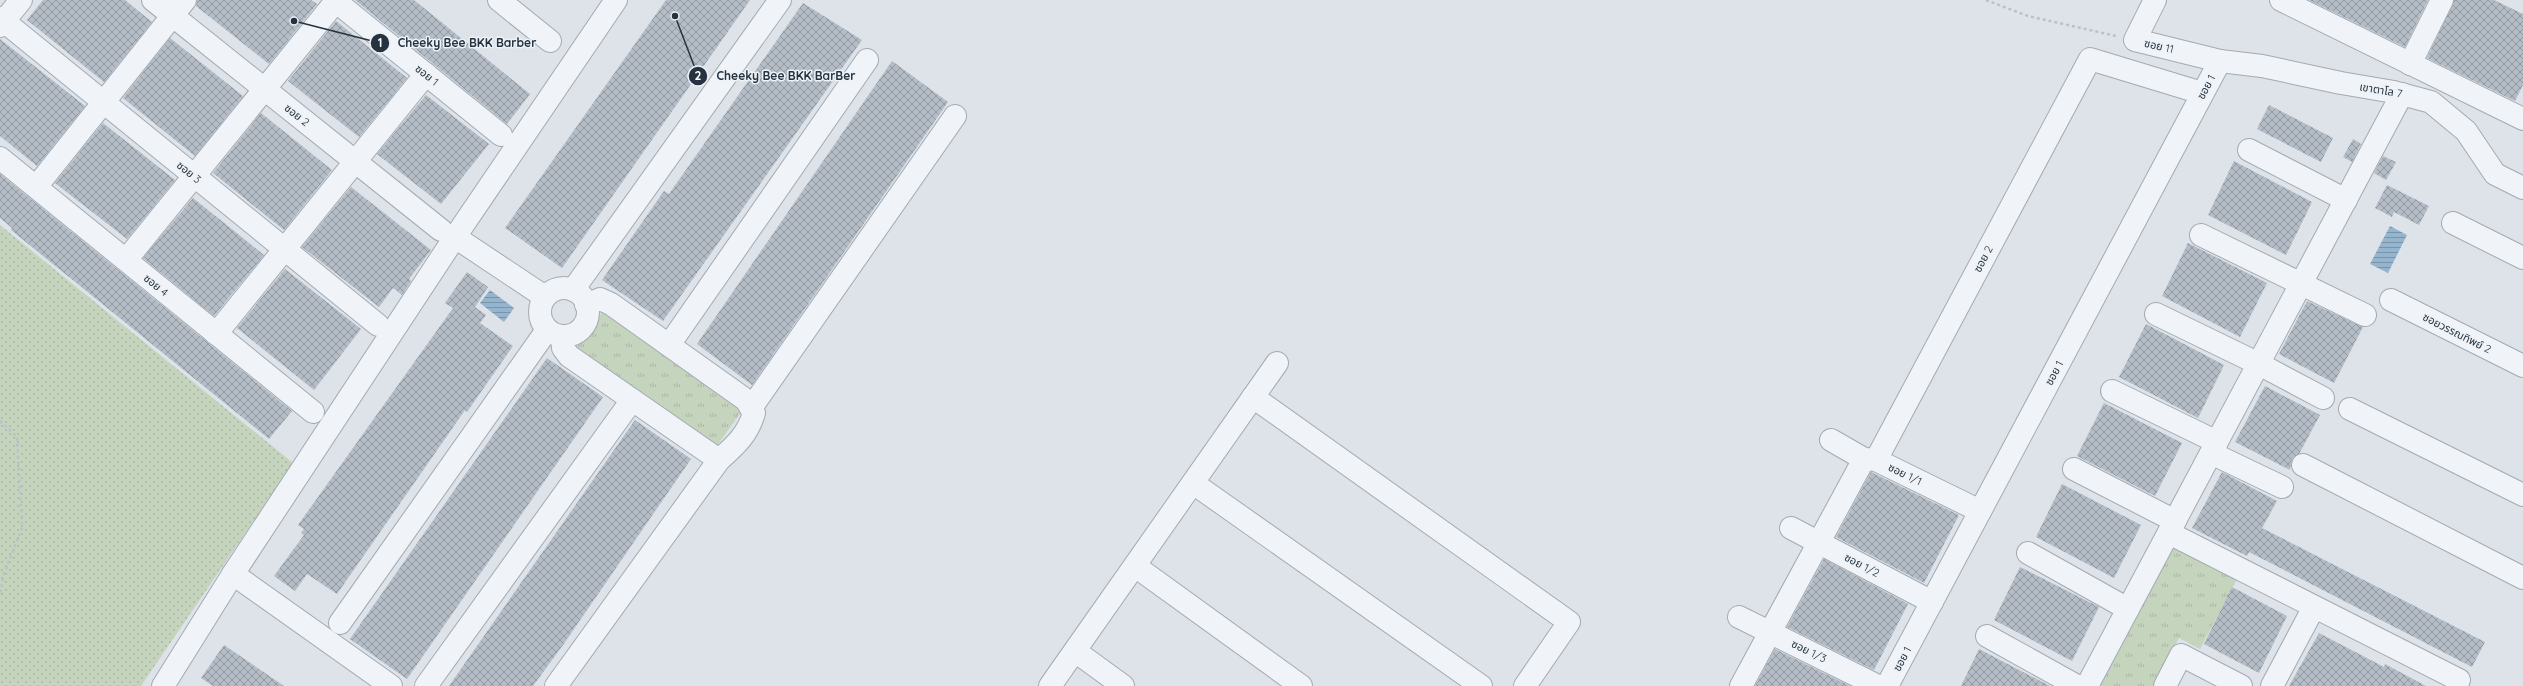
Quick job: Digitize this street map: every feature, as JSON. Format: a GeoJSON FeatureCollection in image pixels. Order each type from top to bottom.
{"type":"FeatureCollection","features":[{"type":"Feature","properties":{"kind":"street"},"geometry":{"type":"LineString","coordinates":[[1,22],[21,0]]}},
{"type":"Feature","properties":{"kind":"street","name":"ซอย 2"},"geometry":{"type":"LineString","coordinates":[[152,0],[179,8],[264,89],[355,162],[448,233],[545,297]]}},
{"type":"Feature","properties":{"kind":"street"},"geometry":{"type":"LineString","coordinates":[[499,0],[550,41]]}},
{"type":"Feature","properties":{"kind":"street"},"geometry":{"type":"LineString","coordinates":[[169,684],[233,574],[448,233],[616,0]]}},
{"type":"Feature","properties":{"kind":"street"},"geometry":{"type":"LineString","coordinates":[[580,298],[780,0]]}},
{"type":"Feature","properties":{"kind":"street","name":"ซอย 11"},"geometry":{"type":"LineString","coordinates":[[2154,0],[2135,40],[2212,58]]}},
{"type":"Feature","properties":{"kind":"street"},"geometry":{"type":"LineString","coordinates":[[2281,0],[2304,5],[2410,64],[2520,111]]}},
{"type":"Feature","properties":{"kind":"street"},"geometry":{"type":"LineString","coordinates":[[2410,64],[2442,0]]}},
{"type":"Feature","properties":{"kind":"street"},"geometry":{"type":"LineString","coordinates":[[126,260],[335,1]]}},
{"type":"Feature","properties":{"kind":"street","name":"ซอย 1"},"geometry":{"type":"LineString","coordinates":[[335,1],[501,135]]}},
{"type":"Feature","properties":{"kind":"street"},"geometry":{"type":"LineString","coordinates":[[36,187],[179,8]]}},
{"type":"Feature","properties":{"kind":"street","name":"ซอย 3"},"geometry":{"type":"LineString","coordinates":[[1,22],[104,102],[378,325]]}},
{"type":"Feature","properties":{"kind":"street","name":"ซอย 2"},"geometry":{"type":"LineString","coordinates":[[1741,686],[1819,542],[1870,459],[2090,58],[2195,91]]}},
{"type":"Feature","properties":{"kind":"street","name":"ซอย 1"},"geometry":{"type":"LineString","coordinates":[[1888,686],[1980,511],[2212,58]]}},
{"type":"Feature","properties":{"kind":"street","name":"เขาตาโล 7"},"geometry":{"type":"LineString","coordinates":[[2212,58],[2262,66],[2402,94],[2431,102],[2466,131],[2495,174],[2523,188]]}},
{"type":"Feature","properties":{"kind":"street"},"geometry":{"type":"LineString","coordinates":[[669,345],[868,60]]}},
{"type":"Feature","properties":{"kind":"street"},"geometry":{"type":"LineString","coordinates":[[216,334],[426,74]]}},
{"type":"Feature","properties":{"kind":"street"},"geometry":{"type":"LineString","coordinates":[[2087,686],[2402,94]]}},
{"type":"Feature","properties":{"kind":"street"},"geometry":{"type":"LineString","coordinates":[[752,408],[955,116]]}},
{"type":"Feature","properties":{"kind":"street"},"geometry":{"type":"LineString","coordinates":[[2249,150],[2346,200]]}},
{"type":"Feature","properties":{"kind":"street","name":"ซอย 4"},"geometry":{"type":"LineString","coordinates":[[0,158],[313,412]]}},
{"type":"Feature","properties":{"kind":"street"},"geometry":{"type":"LineString","coordinates":[[2453,223],[2523,258]]}},
{"type":"Feature","properties":{"kind":"street"},"geometry":{"type":"LineString","coordinates":[[2201,235],[2365,315]]}},
{"type":"Feature","properties":{"kind":"street"},"geometry":{"type":"LineString","coordinates":[[556,686],[720,460],[739,443],[750,426],[754,413],[746,400],[611,304],[600,299],[580,298],[562,288],[555,290],[545,297],[540,308],[540,316],[554,333],[569,356],[720,460]]}},
{"type":"Feature","properties":{"kind":"street"},"geometry":{"type":"LineString","coordinates":[[554,333],[569,335],[582,327],[587,316],[580,298]]}},
{"type":"Feature","properties":{"kind":"street","name":"ซอยวรรณทิพย์ 2"},"geometry":{"type":"LineString","coordinates":[[2392,300],[2523,366]]}},
{"type":"Feature","properties":{"kind":"street"},"geometry":{"type":"LineString","coordinates":[[2156,314],[2259,364],[2323,398]]}},
{"type":"Feature","properties":{"kind":"street"},"geometry":{"type":"LineString","coordinates":[[340,623],[554,333]]}},
{"type":"Feature","properties":{"kind":"street"},"geometry":{"type":"LineString","coordinates":[[1050,686],[1277,363]]}},
{"type":"Feature","properties":{"kind":"street"},"geometry":{"type":"LineString","coordinates":[[2112,391],[2282,487]]}},
{"type":"Feature","properties":{"kind":"street"},"geometry":{"type":"LineString","coordinates":[[1253,397],[1569,622],[1525,686]]}},
{"type":"Feature","properties":{"kind":"street"},"geometry":{"type":"LineString","coordinates":[[426,686],[632,400]]}},
{"type":"Feature","properties":{"kind":"street"},"geometry":{"type":"LineString","coordinates":[[2350,409],[2523,495]]}},
{"type":"Feature","properties":{"kind":"street","name":"ซอย 1/1"},"geometry":{"type":"LineString","coordinates":[[1831,440],[1980,511]]}},
{"type":"Feature","properties":{"kind":"street"},"geometry":{"type":"LineString","coordinates":[[2303,465],[2523,578]]}},
{"type":"Feature","properties":{"kind":"street"},"geometry":{"type":"LineString","coordinates":[[2074,469],[2172,527],[2314,607],[2459,680]]}},
{"type":"Feature","properties":{"kind":"street"},"geometry":{"type":"LineString","coordinates":[[1193,483],[1481,686]]}},
{"type":"Feature","properties":{"kind":"street","name":"ซอย 1/2"},"geometry":{"type":"LineString","coordinates":[[1792,528],[1932,602]]}},
{"type":"Feature","properties":{"kind":"street"},"geometry":{"type":"LineString","coordinates":[[2028,553],[2128,609]]}},
{"type":"Feature","properties":{"kind":"street"},"geometry":{"type":"LineString","coordinates":[[1135,566],[1301,686]]}},
{"type":"Feature","properties":{"kind":"street"},"geometry":{"type":"LineString","coordinates":[[233,574],[391,686]]}},
{"type":"Feature","properties":{"kind":"street"},"geometry":{"type":"LineString","coordinates":[[2272,686],[2314,607]]}},
{"type":"Feature","properties":{"kind":"street","name":"ซอย 1/3"},"geometry":{"type":"LineString","coordinates":[[1739,617],[1878,686]]}},
{"type":"Feature","properties":{"kind":"street"},"geometry":{"type":"LineString","coordinates":[[1987,636],[2076,686]]}},
{"type":"Feature","properties":{"kind":"street"},"geometry":{"type":"LineString","coordinates":[[1075,651],[1123,686]]}},
{"type":"Feature","properties":{"kind":"street"},"geometry":{"type":"LineString","coordinates":[[2165,686],[2181,655],[2241,686]]}},
{"type":"Feature","properties":{"kind":"path"},"geometry":{"type":"LineString","coordinates":[[1986,0],[2028,16],[2135,40]]}},
{"type":"Feature","properties":{"kind":"path"},"geometry":{"type":"LineString","coordinates":[[0,421],[17,437],[22,528],[4,574],[0,594]]}},
{"type":"Feature","properties":{"kind":"green space"},"geometry":{"type":"Polygon","coordinates":[[[0,225],[293,463],[141,686],[0,686],[0,225]]]}},
{"type":"Feature","properties":{"kind":"green space"},"geometry":{"type":"Polygon","coordinates":[[[603,311],[742,411],[716,447],[577,347],[603,311]]]}},
{"type":"Feature","properties":{"kind":"green space"},"geometry":{"type":"Polygon","coordinates":[[[2173,545],[2237,579],[2200,649],[2179,638],[2153,686],[2097,686],[2173,545]]]}},
{"type":"Feature","properties":{"kind":"water"},"geometry":{"type":"Polygon","coordinates":[[[2390,226],[2407,235],[2388,273],[2370,264],[2390,226]]]}},
{"type":"Feature","properties":{"kind":"water"},"geometry":{"type":"Polygon","coordinates":[[[490,290],[514,308],[504,322],[480,303],[490,290]]]}},
{"type":"Feature","properties":{"kind":"building"},"geometry":{"type":"Polygon","coordinates":[[[43,0],[125,0],[152,22],[104,82],[27,20],[43,0]]]}},
{"type":"Feature","properties":{"kind":"building"},"geometry":{"type":"Polygon","coordinates":[[[197,0],[311,0],[317,4],[269,64],[196,6],[197,0]]]}},
{"type":"Feature","properties":{"kind":"building"},"geometry":{"type":"Polygon","coordinates":[[[355,0],[414,0],[530,94],[507,124],[355,0]]]}},
{"type":"Feature","properties":{"kind":"building"},"geometry":{"type":"Polygon","coordinates":[[[666,0],[750,0],[562,268],[505,228],[666,0]]]}},
{"type":"Feature","properties":{"kind":"building"},"geometry":{"type":"Polygon","coordinates":[[[2309,0],[2428,0],[2405,47],[2309,0]]]}},
{"type":"Feature","properties":{"kind":"building"},"geometry":{"type":"Polygon","coordinates":[[[2454,0],[2494,0],[2523,14],[2523,85],[2515,101],[2427,58],[2454,0]]]}},
{"type":"Feature","properties":{"kind":"building"},"geometry":{"type":"Polygon","coordinates":[[[803,3],[862,40],[663,321],[602,280],[664,191],[669,194],[803,3]]]}},
{"type":"Feature","properties":{"kind":"building"},"geometry":{"type":"Polygon","coordinates":[[[336,21],[407,78],[359,137],[288,81],[336,21]]]}},
{"type":"Feature","properties":{"kind":"building"},"geometry":{"type":"Polygon","coordinates":[[[170,38],[243,96],[195,156],[123,98],[170,38]]]}},
{"type":"Feature","properties":{"kind":"building"},"geometry":{"type":"Polygon","coordinates":[[[0,39],[85,106],[37,166],[0,136],[0,39]]]}},
{"type":"Feature","properties":{"kind":"building"},"geometry":{"type":"Polygon","coordinates":[[[892,61],[948,102],[752,385],[697,344],[892,61]]]}},
{"type":"Feature","properties":{"kind":"building"},"geometry":{"type":"Polygon","coordinates":[[[426,95],[489,144],[441,204],[377,154],[426,95]]]}},
{"type":"Feature","properties":{"kind":"building"},"geometry":{"type":"Polygon","coordinates":[[[2269,105],[2333,138],[2321,162],[2257,129],[2269,105]]]}},
{"type":"Feature","properties":{"kind":"building"},"geometry":{"type":"Polygon","coordinates":[[[261,113],[332,170],[284,230],[213,173],[261,113]]]}},
{"type":"Feature","properties":{"kind":"building"},"geometry":{"type":"Polygon","coordinates":[[[103,123],[175,180],[127,239],[55,183],[103,123]]]}},
{"type":"Feature","properties":{"kind":"building"},"geometry":{"type":"Polygon","coordinates":[[[2353,139],[2361,144],[2352,162],[2343,157],[2353,139]]]}},
{"type":"Feature","properties":{"kind":"building"},"geometry":{"type":"Polygon","coordinates":[[[2383,156],[2396,162],[2386,180],[2374,173],[2383,156]]]}},
{"type":"Feature","properties":{"kind":"building"},"geometry":{"type":"Polygon","coordinates":[[[2234,161],[2312,202],[2286,255],[2208,215],[2234,161]]]}},
{"type":"Feature","properties":{"kind":"building"},"geometry":{"type":"Polygon","coordinates":[[[0,174],[292,411],[269,439],[11,230],[12,228],[0,218],[0,174]]]}},
{"type":"Feature","properties":{"kind":"building"},"geometry":{"type":"Polygon","coordinates":[[[2387,185],[2429,206],[2419,225],[2394,212],[2392,217],[2375,208],[2387,185]]]}},
{"type":"Feature","properties":{"kind":"building"},"geometry":{"type":"Polygon","coordinates":[[[351,187],[431,250],[409,279],[411,281],[402,295],[393,288],[379,307],[302,247],[351,187]]]}},
{"type":"Feature","properties":{"kind":"building"},"geometry":{"type":"Polygon","coordinates":[[[193,198],[264,255],[214,316],[143,258],[193,198]]]}},
{"type":"Feature","properties":{"kind":"building"},"geometry":{"type":"Polygon","coordinates":[[[2188,243],[2267,283],[2240,337],[2162,296],[2188,243]]]}},
{"type":"Feature","properties":{"kind":"building"},"geometry":{"type":"Polygon","coordinates":[[[285,269],[361,329],[314,390],[237,328],[285,269]]]}},
{"type":"Feature","properties":{"kind":"building"},"geometry":{"type":"Polygon","coordinates":[[[467,272],[488,287],[475,307],[486,315],[480,323],[513,346],[467,412],[465,410],[337,594],[307,574],[295,591],[274,576],[304,535],[301,533],[304,529],[298,525],[453,308],[445,303],[467,272]]]}},
{"type":"Feature","properties":{"kind":"building"},"geometry":{"type":"Polygon","coordinates":[[[2307,301],[2363,327],[2334,383],[2279,354],[2307,301]]]}},
{"type":"Feature","properties":{"kind":"building"},"geometry":{"type":"Polygon","coordinates":[[[2146,324],[2224,365],[2198,418],[2119,377],[2146,324]]]}},
{"type":"Feature","properties":{"kind":"building"},"geometry":{"type":"Polygon","coordinates":[[[547,358],[603,397],[407,679],[350,639],[547,358]]]}},
{"type":"Feature","properties":{"kind":"building"},"geometry":{"type":"Polygon","coordinates":[[[2265,386],[2320,415],[2299,454],[2292,459],[2290,470],[2235,442],[2265,386]]]}},
{"type":"Feature","properties":{"kind":"building"},"geometry":{"type":"Polygon","coordinates":[[[2104,403],[2182,443],[2155,496],[2077,456],[2104,403]]]}},
{"type":"Feature","properties":{"kind":"building"},"geometry":{"type":"Polygon","coordinates":[[[635,420],[691,459],[563,645],[533,686],[449,686],[635,420]]]}},
{"type":"Feature","properties":{"kind":"building"},"geometry":{"type":"Polygon","coordinates":[[[1871,472],[1959,515],[1924,583],[1836,537],[1871,472]]]}},
{"type":"Feature","properties":{"kind":"building"},"geometry":{"type":"Polygon","coordinates":[[[2222,472],[2277,501],[2262,528],[2485,642],[2472,667],[2249,552],[2247,556],[2192,528],[2222,472]]]}},
{"type":"Feature","properties":{"kind":"building"},"geometry":{"type":"Polygon","coordinates":[[[2062,484],[2141,525],[2114,578],[2036,537],[2062,484]]]}},
{"type":"Feature","properties":{"kind":"building"},"geometry":{"type":"Polygon","coordinates":[[[1824,559],[1908,604],[1874,670],[1787,627],[1824,559]]]}},
{"type":"Feature","properties":{"kind":"building"},"geometry":{"type":"Polygon","coordinates":[[[2020,567],[2099,607],[2072,661],[1994,620],[2020,567]]]}},
{"type":"Feature","properties":{"kind":"building"},"geometry":{"type":"Polygon","coordinates":[[[2232,587],[2287,616],[2259,673],[2204,644],[2232,587]]]}},
{"type":"Feature","properties":{"kind":"building"},"geometry":{"type":"Polygon","coordinates":[[[2319,633],[2384,667],[2385,664],[2426,686],[2289,686],[2319,633]]]}},
{"type":"Feature","properties":{"kind":"building"},"geometry":{"type":"Polygon","coordinates":[[[224,645],[284,686],[213,686],[201,678],[224,645]]]}},
{"type":"Feature","properties":{"kind":"building"},"geometry":{"type":"Polygon","coordinates":[[[1775,649],[1850,686],[1755,686],[1775,649]]]}},
{"type":"Feature","properties":{"kind":"building"},"geometry":{"type":"Polygon","coordinates":[[[1979,649],[2050,686],[1961,686],[1979,649]]]}},
{"type":"Feature","properties":{"kind":"place","name":"Cheeky Bee BKK BarBer"},"geometry":{"type":"Point","coordinates":[675,16]}},
{"type":"Feature","properties":{"kind":"place","name":"Cheeky Bee BKK Barber"},"geometry":{"type":"Point","coordinates":[294,21]}}]}
